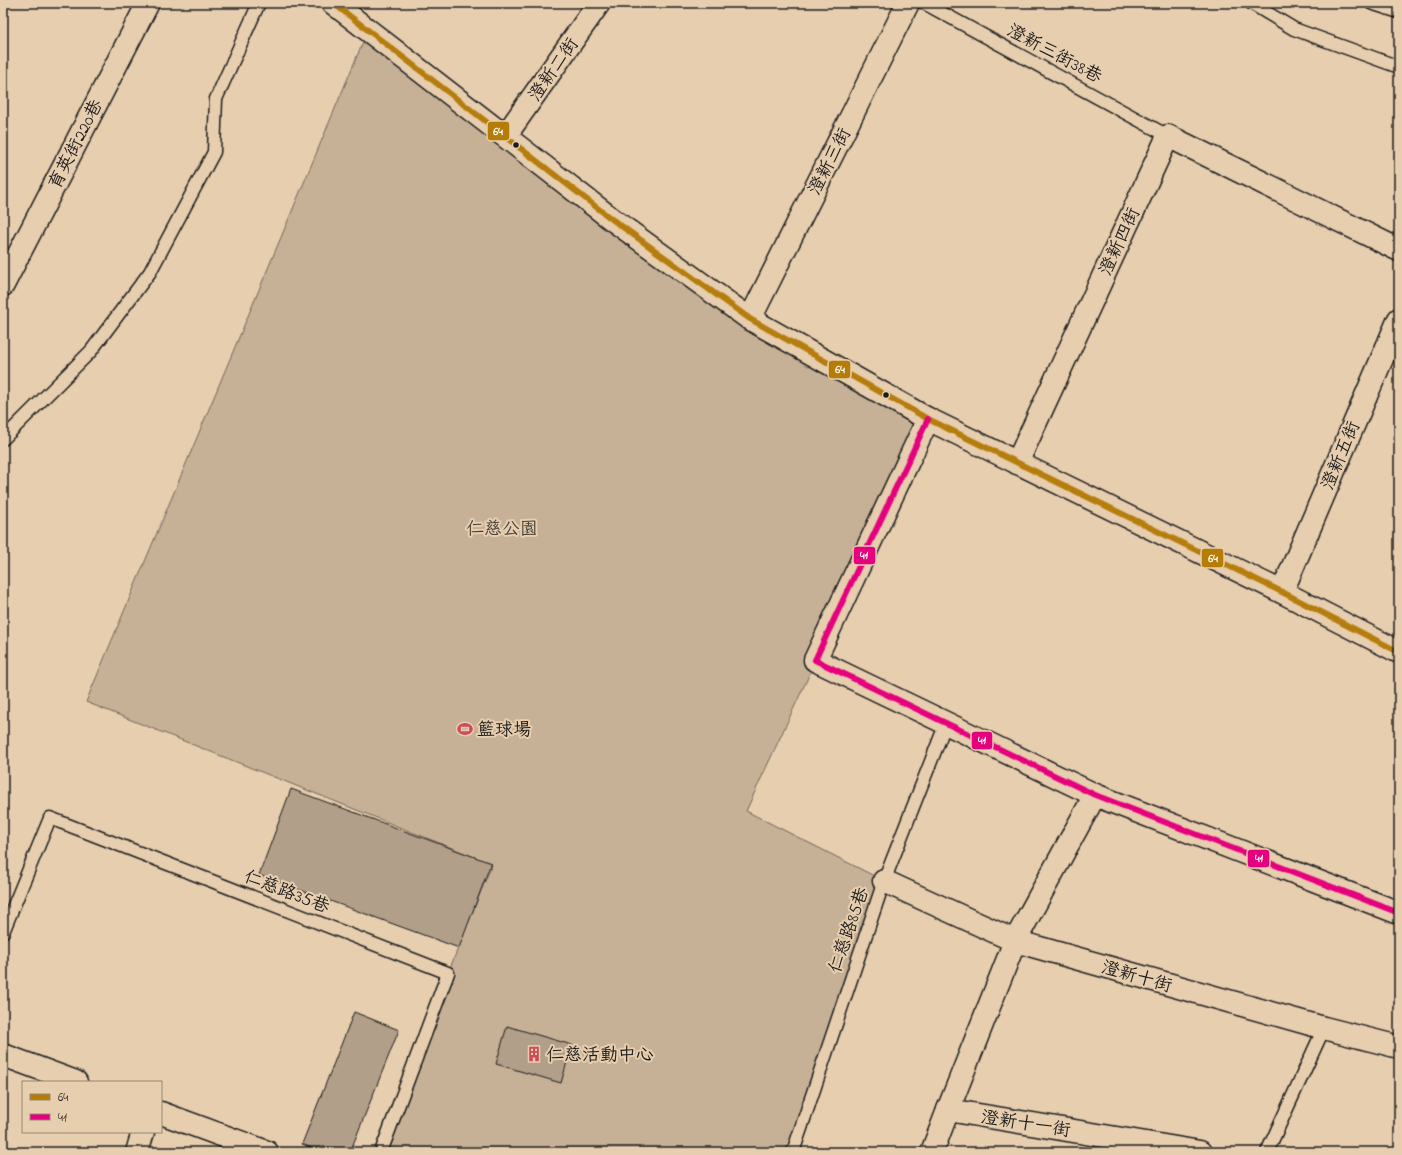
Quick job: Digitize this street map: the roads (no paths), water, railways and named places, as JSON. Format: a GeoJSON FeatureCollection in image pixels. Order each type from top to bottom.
{"type":"FeatureCollection","features":[{"type":"Feature","properties":{"kind":"street","name":"育英街220巷"},"geometry":{"type":"LineString","coordinates":[[3,285],[148,3]]}},
{"type":"Feature","properties":{"kind":"street"},"geometry":{"type":"LineString","coordinates":[[333,3],[614,220],[750,319],[928,419],[1282,592],[1399,652]]}},
{"type":"Feature","properties":{"kind":"street","name":"澄新二街"},"geometry":{"type":"LineString","coordinates":[[506,136],[599,3]]}},
{"type":"Feature","properties":{"kind":"street","name":"澄新三街"},"geometry":{"type":"LineString","coordinates":[[750,319],[908,3]]}},
{"type":"Feature","properties":{"kind":"street"},"geometry":{"type":"LineString","coordinates":[[1168,136],[1399,250]]}},
{"type":"Feature","properties":{"kind":"street","name":"澄新四街"},"geometry":{"type":"LineString","coordinates":[[1017,463],[1168,136]]}},
{"type":"Feature","properties":{"kind":"street","name":"澄新五街"},"geometry":{"type":"LineString","coordinates":[[1282,592],[1396,333]]}},
{"type":"Feature","properties":{"kind":"street"},"geometry":{"type":"LineString","coordinates":[[928,419],[815,660],[1095,795],[1399,913]]}},
{"type":"Feature","properties":{"kind":"street"},"geometry":{"type":"LineString","coordinates":[[932,1152],[1015,941],[1095,795]]}},
{"type":"Feature","properties":{"kind":"street","name":"澄新十街"},"geometry":{"type":"LineString","coordinates":[[884,881],[1015,941],[1324,1028],[1399,1047]]}},
{"type":"Feature","properties":{"kind":"street"},"geometry":{"type":"LineString","coordinates":[[3,1055],[73,1081]]}},
{"type":"Feature","properties":{"kind":"street","name":"澄新十一街"},"geometry":{"type":"LineString","coordinates":[[948,1110],[1200,1152]]}},
{"type":"Feature","properties":{"kind":"street"},"geometry":{"type":"LineString","coordinates":[[162,1113],[267,1152]]}},
{"type":"Feature","properties":{"kind":"street"},"geometry":{"type":"LineString","coordinates":[[137,1152],[143,1133]]}},
{"type":"Feature","properties":{"kind":"lane"},"geometry":{"type":"LineString","coordinates":[[3,439],[92,351],[150,272],[214,152],[216,99],[259,3]]}},
{"type":"Feature","properties":{"kind":"lane","name":"澄新三街38巷"},"geometry":{"type":"LineString","coordinates":[[924,3],[1168,136]]}},
{"type":"Feature","properties":{"kind":"lane"},"geometry":{"type":"LineString","coordinates":[[1251,3],[1294,29],[1399,67]]}},
{"type":"Feature","properties":{"kind":"lane"},"geometry":{"type":"LineString","coordinates":[[1371,3],[1399,12]]}},
{"type":"Feature","properties":{"kind":"lane","name":"仁慈路85巷"},"geometry":{"type":"LineString","coordinates":[[793,1152],[884,881],[946,723]]}},
{"type":"Feature","properties":{"kind":"lane","name":"仁慈路35巷"},"geometry":{"type":"LineString","coordinates":[[3,932],[50,818],[448,973],[381,1152]]}},
{"type":"Feature","properties":{"kind":"lane"},"geometry":{"type":"LineString","coordinates":[[1267,1152],[1324,1028]]}},
{"type":"Feature","properties":{"kind":"place","name":"籃球場"},"geometry":{"type":"Point","coordinates":[465,729]}},
{"type":"Feature","properties":{"kind":"place","name":"仁慈活動中心"},"geometry":{"type":"Point","coordinates":[534,1054]}},
{"type":"Feature","properties":{"kind":"park label","name":"仁慈公園"},"geometry":{"type":"Point","coordinates":[502,528]}}]}
